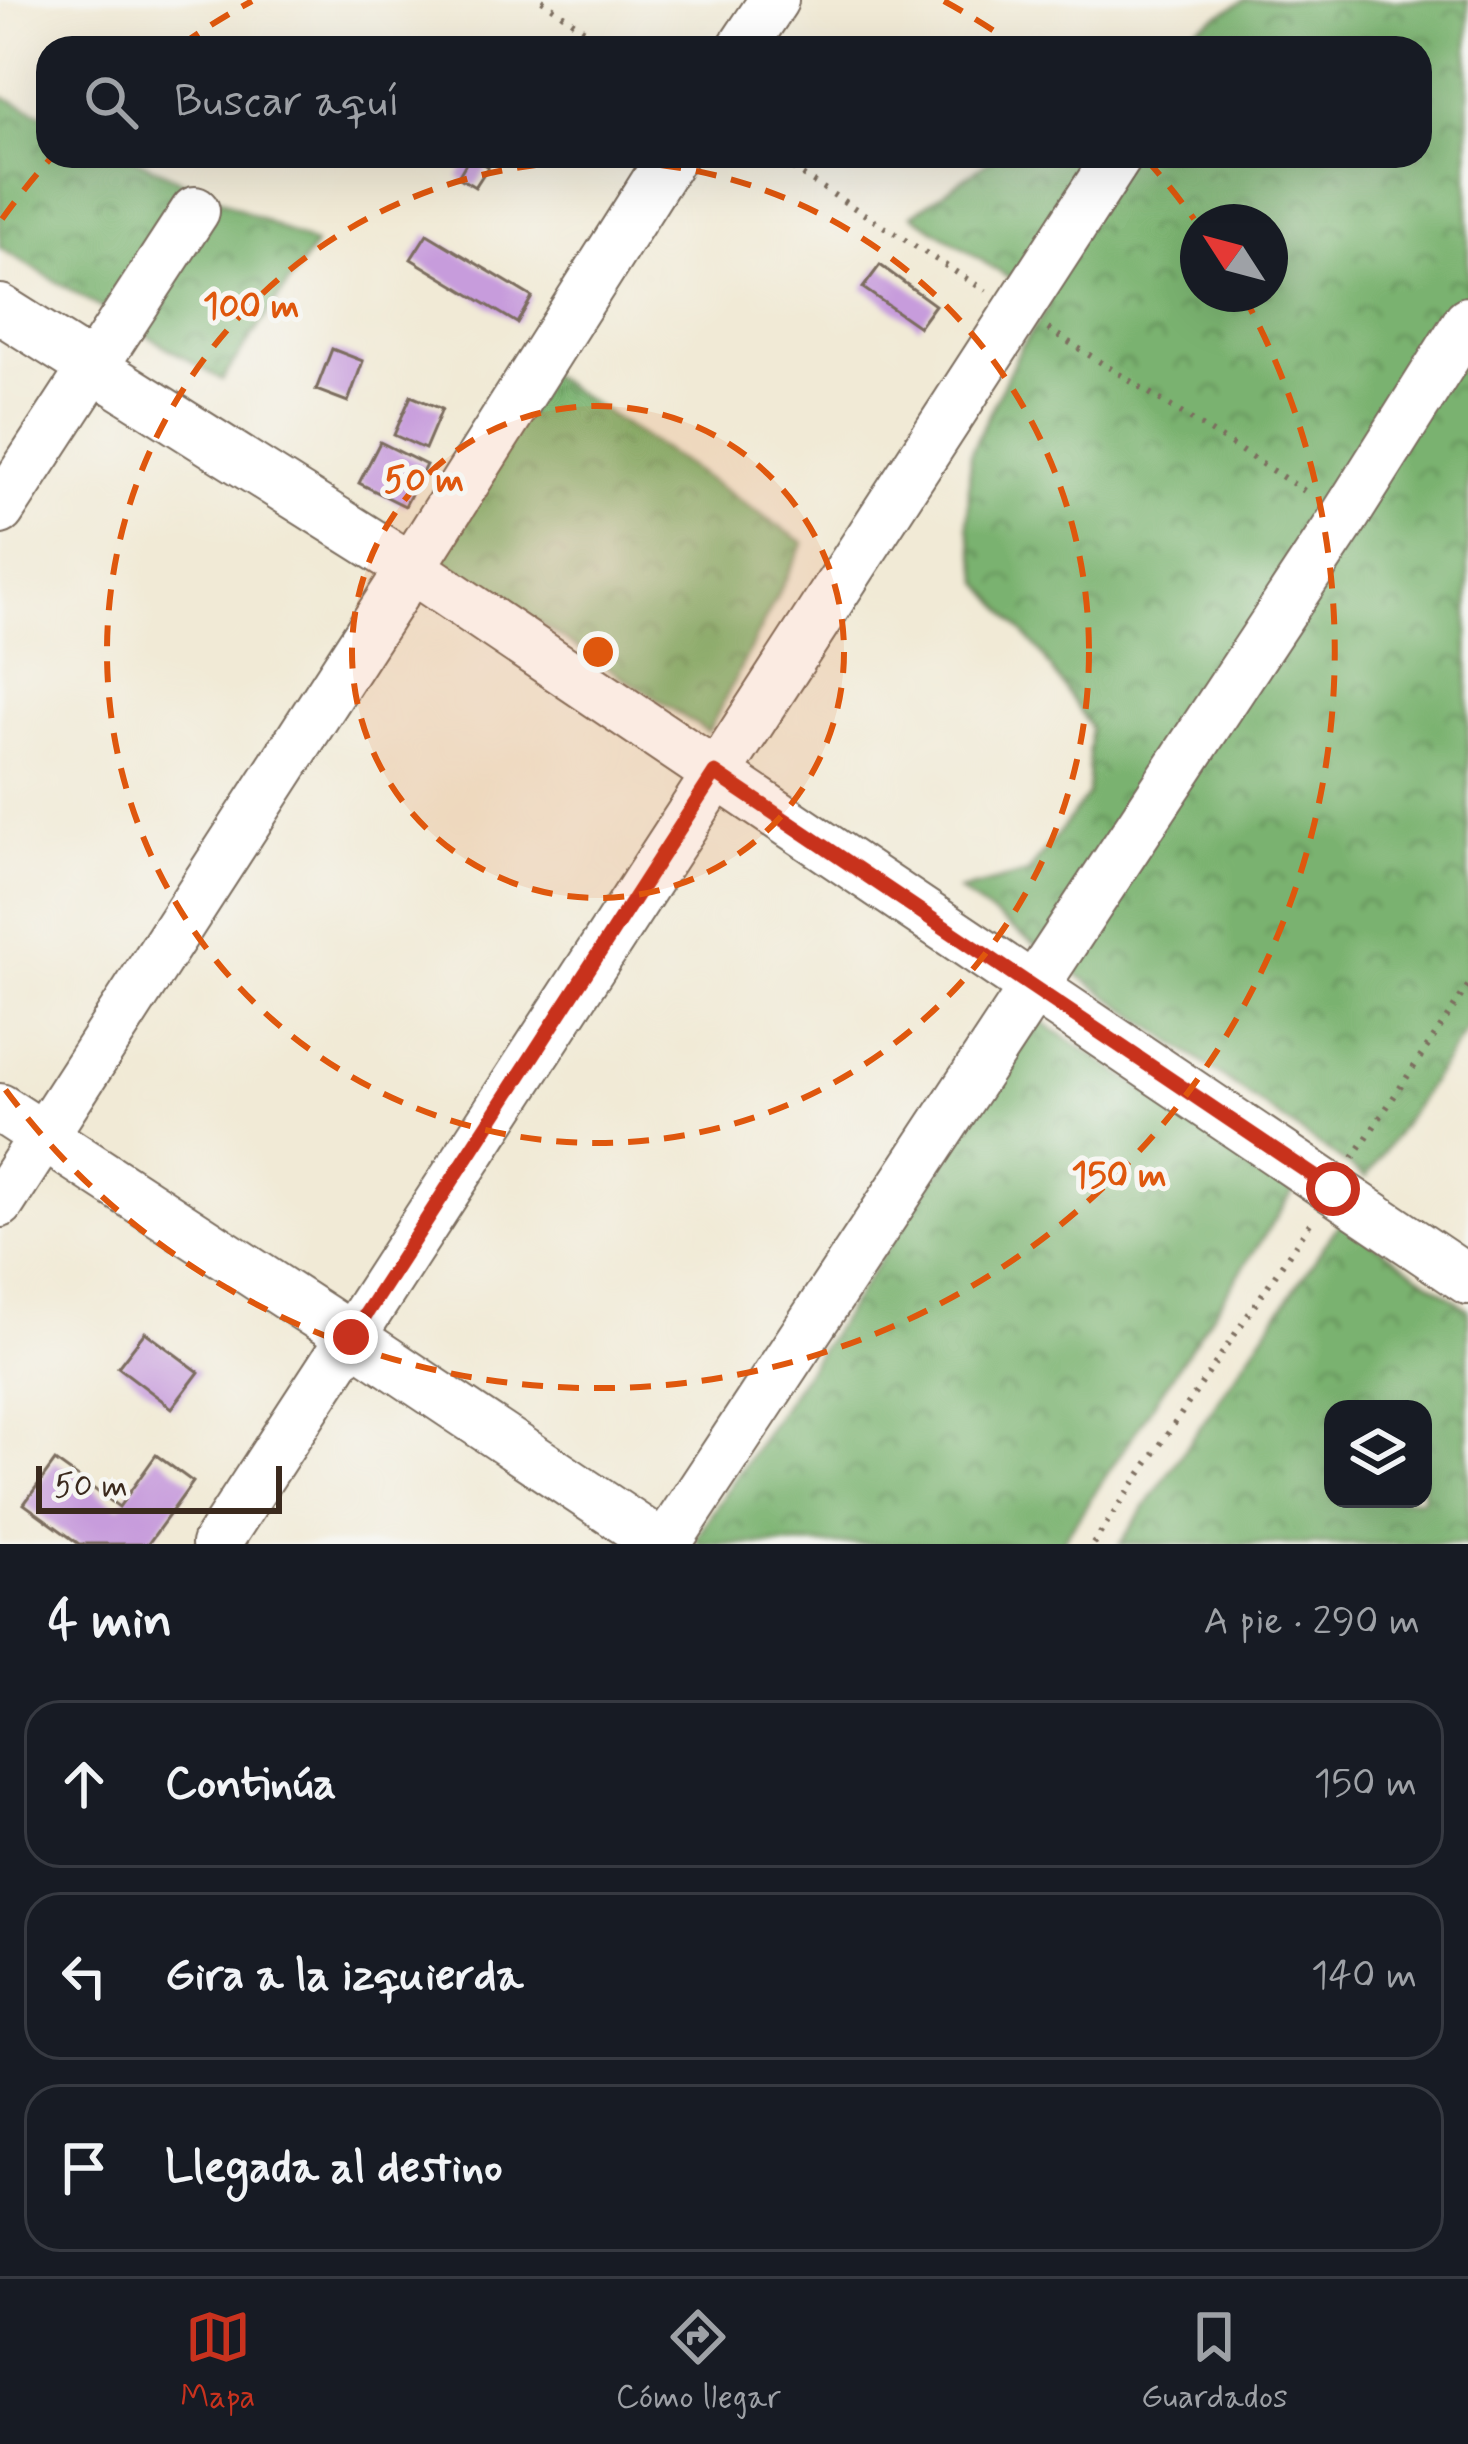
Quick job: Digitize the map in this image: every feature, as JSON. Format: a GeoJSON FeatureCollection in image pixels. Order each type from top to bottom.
{"type":"FeatureCollection","features":[{"type":"Feature","properties":{"kind":"street"},"geometry":{"type":"LineString","coordinates":[[750,36],[774,0]]}},
{"type":"Feature","properties":{"kind":"street"},"geometry":{"type":"LineString","coordinates":[[0,1204],[664,168]]}},
{"type":"Feature","properties":{"kind":"street"},"geometry":{"type":"LineString","coordinates":[[216,1544],[1110,168]]}},
{"type":"Feature","properties":{"kind":"street"},"geometry":{"type":"LineString","coordinates":[[0,510],[195,211]]}},
{"type":"Feature","properties":{"kind":"street"},"geometry":{"type":"LineString","coordinates":[[0,309],[411,568],[1468,1280]]}},
{"type":"Feature","properties":{"kind":"street"},"geometry":{"type":"LineString","coordinates":[[0,1108],[664,1544],[1345,516],[1468,321]]}},
{"type":"Feature","properties":{"kind":"path"},"geometry":{"type":"LineString","coordinates":[[542,0],[593,36]]}},
{"type":"Feature","properties":{"kind":"path"},"geometry":{"type":"LineString","coordinates":[[791,168],[1345,516]]}},
{"type":"Feature","properties":{"kind":"path"},"geometry":{"type":"LineString","coordinates":[[1093,1544],[1468,986]]}},
{"type":"Feature","properties":{"kind":"green space"},"geometry":{"type":"Polygon","coordinates":[[[1246,0],[1468,0],[1468,1027],[1366,1178],[959,891],[1028,873],[1088,795],[1090,727],[1041,653],[981,583],[968,527],[970,454],[1021,347],[1050,305],[912,215],[979,168],[1432,168],[1432,36],[1182,36],[1246,0]]]}},
{"type":"Feature","properties":{"kind":"green space"},"geometry":{"type":"Polygon","coordinates":[[[0,95],[36,112],[36,168],[154,168],[315,245],[222,380],[0,248],[0,95]]]}},
{"type":"Feature","properties":{"kind":"green space"},"geometry":{"type":"Polygon","coordinates":[[[540,369],[804,543],[708,732],[440,559],[540,369]]]}},
{"type":"Feature","properties":{"kind":"green space"},"geometry":{"type":"Polygon","coordinates":[[[1039,1020],[1295,1189],[1061,1544],[702,1544],[695,1539],[1039,1020]]]}},
{"type":"Feature","properties":{"kind":"green space"},"geometry":{"type":"Polygon","coordinates":[[[1341,1221],[1468,1309],[1468,1544],[1120,1544],[1341,1221]]]}},
{"type":"Feature","properties":{"kind":"building"},"geometry":{"type":"Polygon","coordinates":[[[463,168],[487,168],[475,187],[458,177],[463,168]]]}},
{"type":"Feature","properties":{"kind":"building"},"geometry":{"type":"Polygon","coordinates":[[[427,234],[532,297],[517,323],[411,259],[427,234]]]}},
{"type":"Feature","properties":{"kind":"building"},"geometry":{"type":"Polygon","coordinates":[[[880,265],[935,305],[919,327],[863,288],[880,265]]]}},
{"type":"Feature","properties":{"kind":"building"},"geometry":{"type":"Polygon","coordinates":[[[332,349],[363,361],[348,402],[316,390],[332,349]]]}},
{"type":"Feature","properties":{"kind":"building"},"geometry":{"type":"Polygon","coordinates":[[[411,396],[442,409],[425,449],[394,435],[411,396]]]}},
{"type":"Feature","properties":{"kind":"building"},"geometry":{"type":"Polygon","coordinates":[[[380,442],[426,465],[405,506],[359,483],[380,442]]]}},
{"type":"Feature","properties":{"kind":"building"},"geometry":{"type":"Polygon","coordinates":[[[145,1332],[199,1372],[172,1408],[118,1367],[145,1332]]]}},
{"type":"Feature","properties":{"kind":"building"},"geometry":{"type":"Polygon","coordinates":[[[156,1455],[193,1482],[148,1544],[79,1544],[24,1504],[55,1461],[119,1507],[156,1455]]]}},
{"type":"Feature","properties":{"kind":"route"},"geometry":{"type":"LineString","coordinates":[[351,1337],[715,773],[1333,1189]]}}]}
